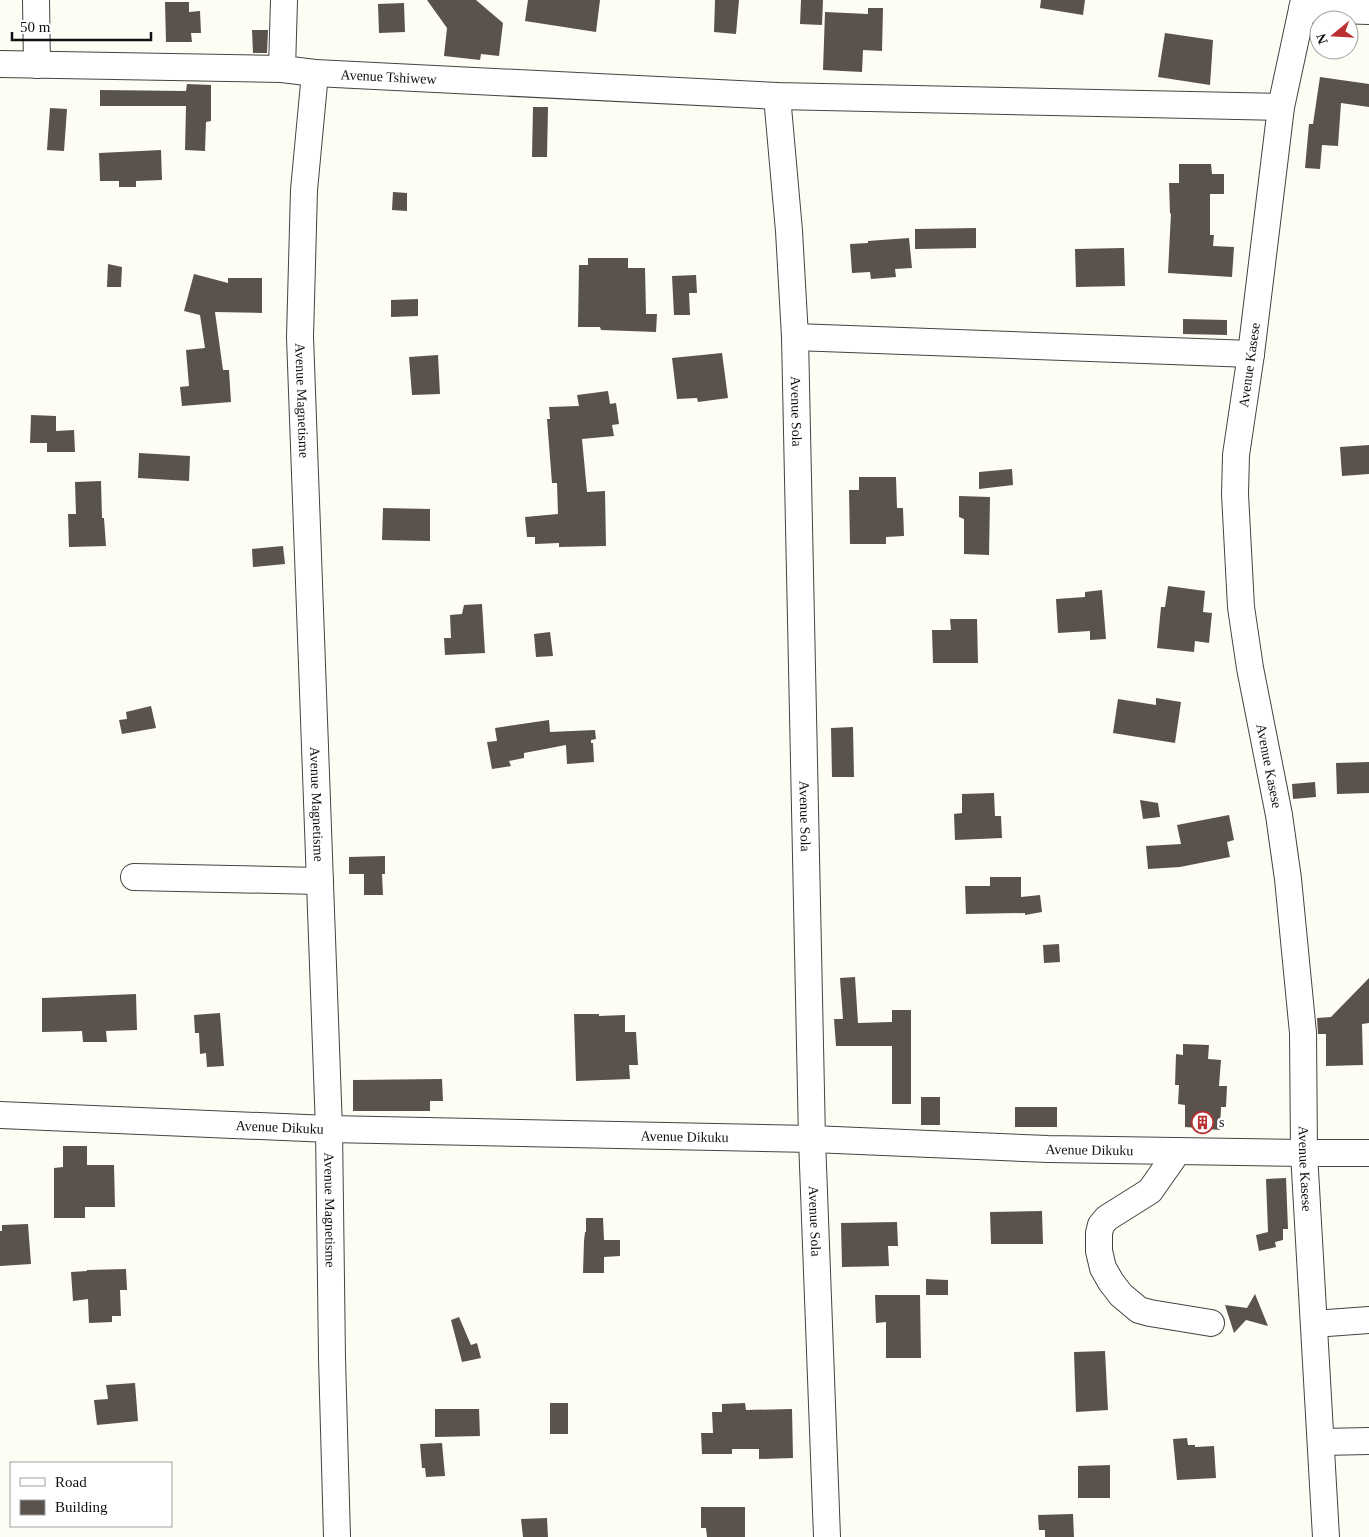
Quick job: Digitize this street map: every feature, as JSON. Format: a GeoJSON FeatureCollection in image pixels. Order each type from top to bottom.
{"type":"FeatureCollection","features":[{"type":"Feature","properties":{"kind":"street"},"geometry":{"type":"LineString","coordinates":[[36,0],[37,65]]}},
{"type":"Feature","properties":{"kind":"street"},"geometry":{"type":"LineString","coordinates":[[282,69],[284,0]]}},
{"type":"Feature","properties":{"kind":"street"},"geometry":{"type":"LineString","coordinates":[[1303,5],[1369,11]]}},
{"type":"Feature","properties":{"kind":"street","name":"Avenue Kasese"},"geometry":{"type":"LineString","coordinates":[[1303,5],[1281,106],[1251,354],[1236,455],[1235,494],[1241,607],[1250,668],[1279,815],[1288,879],[1303,1033],[1304,1153],[1326,1537]]}},
{"type":"Feature","properties":{"kind":"street","name":"Avenue Tshiwew"},"geometry":{"type":"LineString","coordinates":[[0,64],[282,69],[315,73],[777,96],[1281,106]]}},
{"type":"Feature","properties":{"kind":"street","name":"Avenue Magnetisme"},"geometry":{"type":"LineString","coordinates":[[315,73],[304,190],[300,337],[329,1129],[337,1537]]}},
{"type":"Feature","properties":{"kind":"street","name":"Avenue Sola"},"geometry":{"type":"LineString","coordinates":[[777,96],[790,232],[795,338],[812,1139],[827,1537]]}},
{"type":"Feature","properties":{"kind":"street"},"geometry":{"type":"LineString","coordinates":[[795,338],[1251,354]]}},
{"type":"Feature","properties":{"kind":"street"},"geometry":{"type":"LineString","coordinates":[[134,877],[320,881]]}},
{"type":"Feature","properties":{"kind":"street","name":"Avenue Dikuku"},"geometry":{"type":"LineString","coordinates":[[0,1115],[329,1129],[812,1139],[1048,1149],[1369,1153]]}},
{"type":"Feature","properties":{"kind":"street"},"geometry":{"type":"LineString","coordinates":[[1178,1152],[1150,1191],[1107,1218],[1101,1225],[1099,1251],[1102,1268],[1110,1282],[1139,1310],[1211,1323]]}},
{"type":"Feature","properties":{"kind":"street"},"geometry":{"type":"LineString","coordinates":[[1314,1324],[1369,1320]]}},
{"type":"Feature","properties":{"kind":"street"},"geometry":{"type":"LineString","coordinates":[[1321,1442],[1369,1441]]}},
{"type":"Feature","properties":{"kind":"building"},"geometry":{"type":"Polygon","coordinates":[[[427,0],[476,0],[503,23],[499,56],[481,54],[480,60],[444,56],[447,28],[427,0]]]}},
{"type":"Feature","properties":{"kind":"building"},"geometry":{"type":"Polygon","coordinates":[[[528,0],[600,0],[596,32],[525,21],[528,0]]]}},
{"type":"Feature","properties":{"kind":"building"},"geometry":{"type":"Polygon","coordinates":[[[715,0],[739,0],[736,34],[714,32],[715,0]]]}},
{"type":"Feature","properties":{"kind":"building"},"geometry":{"type":"Polygon","coordinates":[[[801,0],[823,0],[822,25],[800,24],[801,0]]]}},
{"type":"Feature","properties":{"kind":"building"},"geometry":{"type":"Polygon","coordinates":[[[1041,0],[1085,0],[1083,15],[1040,8],[1041,0]]]}},
{"type":"Feature","properties":{"kind":"building"},"geometry":{"type":"Polygon","coordinates":[[[165,2],[189,2],[189,12],[200,11],[201,33],[191,33],[192,42],[166,42],[165,2]]]}},
{"type":"Feature","properties":{"kind":"building"},"geometry":{"type":"Polygon","coordinates":[[[404,3],[405,32],[379,33],[378,4],[404,3]]]}},
{"type":"Feature","properties":{"kind":"building"},"geometry":{"type":"Polygon","coordinates":[[[868,8],[883,8],[882,51],[863,50],[862,72],[823,70],[825,12],[868,14],[868,8]]]}},
{"type":"Feature","properties":{"kind":"building"},"geometry":{"type":"Polygon","coordinates":[[[252,30],[268,30],[267,53],[253,53],[252,30]]]}},
{"type":"Feature","properties":{"kind":"building"},"geometry":{"type":"Polygon","coordinates":[[[1165,33],[1213,40],[1210,85],[1158,77],[1165,33]]]}},
{"type":"Feature","properties":{"kind":"building"},"geometry":{"type":"Polygon","coordinates":[[[1320,77],[1369,84],[1369,107],[1341,103],[1338,146],[1322,145],[1320,169],[1305,168],[1309,124],[1313,124],[1320,77]]]}},
{"type":"Feature","properties":{"kind":"building"},"geometry":{"type":"Polygon","coordinates":[[[187,84],[211,85],[211,121],[206,122],[205,151],[185,150],[186,106],[100,106],[100,90],[186,91],[187,84]]]}},
{"type":"Feature","properties":{"kind":"building"},"geometry":{"type":"Polygon","coordinates":[[[533,107],[548,107],[547,157],[532,157],[533,107]]]}},
{"type":"Feature","properties":{"kind":"building"},"geometry":{"type":"Polygon","coordinates":[[[50,108],[67,109],[64,151],[47,150],[50,108]]]}},
{"type":"Feature","properties":{"kind":"building"},"geometry":{"type":"Polygon","coordinates":[[[161,150],[162,180],[136,181],[136,187],[119,187],[119,181],[100,181],[99,153],[161,150]]]}},
{"type":"Feature","properties":{"kind":"building"},"geometry":{"type":"Polygon","coordinates":[[[1179,164],[1211,164],[1212,174],[1224,174],[1224,194],[1210,194],[1210,235],[1214,235],[1213,246],[1234,247],[1232,277],[1168,273],[1171,213],[1169,183],[1179,183],[1179,164]]]}},
{"type":"Feature","properties":{"kind":"building"},"geometry":{"type":"Polygon","coordinates":[[[393,192],[407,193],[407,211],[392,210],[393,192]]]}},
{"type":"Feature","properties":{"kind":"building"},"geometry":{"type":"Polygon","coordinates":[[[976,228],[976,248],[915,249],[915,229],[976,228]]]}},
{"type":"Feature","properties":{"kind":"building"},"geometry":{"type":"Polygon","coordinates":[[[909,238],[912,268],[895,269],[896,277],[871,279],[870,272],[852,273],[850,244],[909,238]]]}},
{"type":"Feature","properties":{"kind":"building"},"geometry":{"type":"Polygon","coordinates":[[[1124,248],[1125,286],[1076,287],[1075,249],[1124,248]]]}},
{"type":"Feature","properties":{"kind":"building"},"geometry":{"type":"Polygon","coordinates":[[[588,258],[628,258],[628,268],[645,268],[646,314],[657,314],[656,332],[601,330],[600,327],[578,327],[579,265],[588,265],[588,258]]]}},
{"type":"Feature","properties":{"kind":"building"},"geometry":{"type":"Polygon","coordinates":[[[108,264],[122,267],[121,287],[107,287],[108,264]]]}},
{"type":"Feature","properties":{"kind":"building"},"geometry":{"type":"Polygon","coordinates":[[[194,274],[228,283],[228,278],[262,278],[262,313],[215,312],[223,370],[229,370],[231,402],[182,406],[180,387],[189,386],[186,350],[205,348],[200,315],[184,311],[194,274]]]}},
{"type":"Feature","properties":{"kind":"building"},"geometry":{"type":"Polygon","coordinates":[[[696,275],[697,293],[689,293],[690,315],[674,315],[672,276],[696,275]]]}},
{"type":"Feature","properties":{"kind":"building"},"geometry":{"type":"Polygon","coordinates":[[[418,299],[418,316],[391,317],[391,300],[418,299]]]}},
{"type":"Feature","properties":{"kind":"building"},"geometry":{"type":"Polygon","coordinates":[[[1183,319],[1227,320],[1227,335],[1183,334],[1183,319]]]}},
{"type":"Feature","properties":{"kind":"building"},"geometry":{"type":"Polygon","coordinates":[[[722,353],[728,398],[698,402],[697,398],[677,399],[672,358],[722,353]]]}},
{"type":"Feature","properties":{"kind":"building"},"geometry":{"type":"Polygon","coordinates":[[[438,355],[440,394],[412,395],[409,357],[438,355]]]}},
{"type":"Feature","properties":{"kind":"building"},"geometry":{"type":"Polygon","coordinates":[[[608,391],[610,404],[616,403],[619,424],[612,425],[614,436],[582,439],[587,492],[605,491],[606,546],[559,547],[559,543],[535,544],[535,537],[527,537],[525,517],[558,514],[557,483],[552,483],[547,419],[550,419],[549,407],[579,406],[577,395],[608,391]]]}},
{"type":"Feature","properties":{"kind":"building"},"geometry":{"type":"Polygon","coordinates":[[[31,415],[56,416],[56,431],[74,430],[75,452],[47,452],[47,443],[30,443],[31,415]]]}},
{"type":"Feature","properties":{"kind":"building"},"geometry":{"type":"Polygon","coordinates":[[[1369,445],[1369,474],[1342,476],[1340,447],[1369,445]]]}},
{"type":"Feature","properties":{"kind":"building"},"geometry":{"type":"Polygon","coordinates":[[[139,453],[190,456],[189,481],[138,478],[139,453]]]}},
{"type":"Feature","properties":{"kind":"building"},"geometry":{"type":"Polygon","coordinates":[[[1012,469],[1013,485],[979,489],[979,472],[1012,469]]]}},
{"type":"Feature","properties":{"kind":"building"},"geometry":{"type":"Polygon","coordinates":[[[859,477],[896,477],[897,508],[903,508],[904,536],[886,537],[886,544],[850,544],[849,490],[859,490],[859,477]]]}},
{"type":"Feature","properties":{"kind":"building"},"geometry":{"type":"Polygon","coordinates":[[[101,481],[102,518],[104,518],[106,546],[69,547],[68,514],[76,514],[75,482],[101,481]]]}},
{"type":"Feature","properties":{"kind":"building"},"geometry":{"type":"Polygon","coordinates":[[[959,496],[990,497],[989,555],[964,554],[964,519],[959,517],[959,496]]]}},
{"type":"Feature","properties":{"kind":"building"},"geometry":{"type":"Polygon","coordinates":[[[383,508],[430,509],[430,541],[382,540],[383,508]]]}},
{"type":"Feature","properties":{"kind":"building"},"geometry":{"type":"Polygon","coordinates":[[[283,546],[285,564],[253,567],[252,549],[283,546]]]}},
{"type":"Feature","properties":{"kind":"building"},"geometry":{"type":"Polygon","coordinates":[[[1168,586],[1205,591],[1203,612],[1212,613],[1209,643],[1195,641],[1194,652],[1157,648],[1161,607],[1165,607],[1168,586]]]}},
{"type":"Feature","properties":{"kind":"building"},"geometry":{"type":"Polygon","coordinates":[[[1102,590],[1106,639],[1090,640],[1090,631],[1058,633],[1056,599],[1085,597],[1085,592],[1102,590]]]}},
{"type":"Feature","properties":{"kind":"building"},"geometry":{"type":"Polygon","coordinates":[[[482,604],[485,653],[445,655],[444,638],[451,638],[450,615],[462,614],[464,605],[482,604]]]}},
{"type":"Feature","properties":{"kind":"building"},"geometry":{"type":"Polygon","coordinates":[[[950,619],[977,619],[978,663],[933,663],[932,630],[951,630],[950,619]]]}},
{"type":"Feature","properties":{"kind":"building"},"geometry":{"type":"Polygon","coordinates":[[[550,632],[553,656],[536,657],[534,634],[550,632]]]}},
{"type":"Feature","properties":{"kind":"building"},"geometry":{"type":"Polygon","coordinates":[[[1156,698],[1181,702],[1175,743],[1113,733],[1118,699],[1156,705],[1156,698]]]}},
{"type":"Feature","properties":{"kind":"building"},"geometry":{"type":"Polygon","coordinates":[[[151,706],[156,728],[122,734],[119,720],[127,719],[126,712],[151,706]]]}},
{"type":"Feature","properties":{"kind":"building"},"geometry":{"type":"Polygon","coordinates":[[[549,720],[550,732],[595,730],[596,739],[591,740],[591,743],[593,743],[594,762],[567,764],[566,745],[524,753],[524,758],[509,761],[511,766],[492,769],[487,742],[497,741],[495,728],[549,720]]]}},
{"type":"Feature","properties":{"kind":"building"},"geometry":{"type":"Polygon","coordinates":[[[853,727],[854,777],[832,777],[831,728],[853,727]]]}},
{"type":"Feature","properties":{"kind":"building"},"geometry":{"type":"Polygon","coordinates":[[[1369,762],[1369,793],[1337,794],[1336,763],[1369,762]]]}},
{"type":"Feature","properties":{"kind":"building"},"geometry":{"type":"Polygon","coordinates":[[[1315,782],[1316,797],[1293,799],[1292,784],[1315,782]]]}},
{"type":"Feature","properties":{"kind":"building"},"geometry":{"type":"Polygon","coordinates":[[[994,793],[995,816],[1001,816],[1002,838],[955,840],[954,814],[962,813],[962,794],[994,793]]]}},
{"type":"Feature","properties":{"kind":"building"},"geometry":{"type":"Polygon","coordinates":[[[1140,800],[1158,803],[1160,817],[1143,819],[1140,800]]]}},
{"type":"Feature","properties":{"kind":"building"},"geometry":{"type":"Polygon","coordinates":[[[1229,815],[1234,840],[1227,842],[1230,857],[1180,867],[1148,869],[1146,846],[1181,844],[1177,825],[1229,815]]]}},
{"type":"Feature","properties":{"kind":"building"},"geometry":{"type":"Polygon","coordinates":[[[385,856],[385,874],[382,874],[383,895],[364,895],[364,874],[349,874],[349,857],[385,856]]]}},
{"type":"Feature","properties":{"kind":"building"},"geometry":{"type":"Polygon","coordinates":[[[990,877],[1021,877],[1021,897],[1040,895],[1042,912],[1025,915],[1025,913],[966,914],[965,886],[990,886],[990,877]]]}},
{"type":"Feature","properties":{"kind":"building"},"geometry":{"type":"Polygon","coordinates":[[[1059,944],[1060,962],[1044,963],[1043,945],[1059,944]]]}},
{"type":"Feature","properties":{"kind":"building"},"geometry":{"type":"Polygon","coordinates":[[[855,977],[858,1023],[892,1022],[892,1010],[911,1010],[911,1104],[892,1104],[892,1046],[836,1046],[834,1019],[843,1019],[840,978],[855,977]]]}},
{"type":"Feature","properties":{"kind":"building"},"geometry":{"type":"Polygon","coordinates":[[[1369,978],[1369,1023],[1362,1024],[1363,1065],[1326,1066],[1326,1034],[1318,1034],[1317,1018],[1331,1017],[1369,978]]]}},
{"type":"Feature","properties":{"kind":"building"},"geometry":{"type":"Polygon","coordinates":[[[136,994],[137,1030],[106,1031],[107,1042],[83,1042],[82,1031],[42,1032],[42,998],[136,994]]]}},
{"type":"Feature","properties":{"kind":"building"},"geometry":{"type":"Polygon","coordinates":[[[220,1013],[224,1066],[207,1067],[206,1053],[200,1054],[199,1033],[195,1033],[194,1015],[220,1013]]]}},
{"type":"Feature","properties":{"kind":"building"},"geometry":{"type":"Polygon","coordinates":[[[574,1014],[599,1014],[599,1016],[625,1015],[625,1032],[636,1032],[638,1065],[629,1065],[630,1079],[576,1081],[574,1014]]]}},
{"type":"Feature","properties":{"kind":"building"},"geometry":{"type":"Polygon","coordinates":[[[1183,1044],[1209,1045],[1208,1059],[1221,1060],[1219,1086],[1227,1086],[1226,1107],[1221,1107],[1220,1130],[1185,1127],[1185,1105],[1178,1104],[1179,1085],[1175,1085],[1176,1054],[1183,1055],[1183,1044]]]}},
{"type":"Feature","properties":{"kind":"building"},"geometry":{"type":"Polygon","coordinates":[[[442,1079],[443,1101],[430,1101],[430,1111],[353,1111],[353,1080],[442,1079]]]}},
{"type":"Feature","properties":{"kind":"building"},"geometry":{"type":"Polygon","coordinates":[[[921,1097],[940,1097],[940,1125],[921,1125],[921,1097]]]}},
{"type":"Feature","properties":{"kind":"building"},"geometry":{"type":"Polygon","coordinates":[[[1015,1107],[1057,1107],[1057,1127],[1015,1127],[1015,1107]]]}},
{"type":"Feature","properties":{"kind":"building"},"geometry":{"type":"Polygon","coordinates":[[[63,1146],[87,1146],[87,1165],[114,1165],[115,1207],[85,1207],[85,1218],[54,1218],[54,1168],[63,1167],[63,1146]]]}},
{"type":"Feature","properties":{"kind":"building"},"geometry":{"type":"Polygon","coordinates":[[[1286,1178],[1288,1229],[1283,1229],[1283,1240],[1275,1242],[1276,1247],[1259,1251],[1256,1235],[1268,1232],[1266,1179],[1286,1178]]]}},
{"type":"Feature","properties":{"kind":"building"},"geometry":{"type":"Polygon","coordinates":[[[1042,1211],[1043,1244],[991,1244],[990,1212],[1042,1211]]]}},
{"type":"Feature","properties":{"kind":"building"},"geometry":{"type":"Polygon","coordinates":[[[586,1218],[603,1218],[604,1240],[620,1240],[620,1256],[604,1257],[604,1273],[583,1273],[586,1218]]]}},
{"type":"Feature","properties":{"kind":"building"},"geometry":{"type":"Polygon","coordinates":[[[897,1222],[898,1246],[888,1246],[889,1266],[842,1267],[841,1223],[897,1222]]]}},
{"type":"Feature","properties":{"kind":"building"},"geometry":{"type":"Polygon","coordinates":[[[28,1224],[31,1264],[0,1266],[0,1231],[2,1231],[2,1225],[28,1224]]]}},
{"type":"Feature","properties":{"kind":"building"},"geometry":{"type":"Polygon","coordinates":[[[126,1269],[127,1290],[120,1290],[121,1316],[112,1316],[112,1322],[89,1323],[88,1299],[73,1301],[71,1272],[126,1269]]]}},
{"type":"Feature","properties":{"kind":"building"},"geometry":{"type":"Polygon","coordinates":[[[926,1279],[948,1280],[948,1295],[926,1295],[926,1279]]]}},
{"type":"Feature","properties":{"kind":"building"},"geometry":{"type":"Polygon","coordinates":[[[1255,1294],[1268,1326],[1246,1320],[1234,1333],[1225,1305],[1247,1308],[1255,1294]]]}},
{"type":"Feature","properties":{"kind":"building"},"geometry":{"type":"Polygon","coordinates":[[[875,1295],[920,1295],[921,1358],[886,1358],[886,1322],[876,1323],[875,1295]]]}},
{"type":"Feature","properties":{"kind":"building"},"geometry":{"type":"Polygon","coordinates":[[[459,1317],[471,1345],[477,1343],[481,1358],[462,1362],[451,1320],[459,1317]]]}},
{"type":"Feature","properties":{"kind":"building"},"geometry":{"type":"Polygon","coordinates":[[[1105,1351],[1108,1410],[1076,1412],[1074,1352],[1105,1351]]]}},
{"type":"Feature","properties":{"kind":"building"},"geometry":{"type":"Polygon","coordinates":[[[135,1383],[138,1421],[97,1425],[94,1400],[108,1399],[106,1385],[135,1383]]]}},
{"type":"Feature","properties":{"kind":"building"},"geometry":{"type":"Polygon","coordinates":[[[550,1403],[568,1403],[568,1434],[550,1434],[550,1403]]]}},
{"type":"Feature","properties":{"kind":"building"},"geometry":{"type":"Polygon","coordinates":[[[745,1403],[746,1410],[792,1409],[793,1458],[759,1459],[759,1449],[732,1449],[732,1454],[702,1454],[701,1433],[713,1433],[712,1412],[722,1412],[722,1404],[745,1403]]]}},
{"type":"Feature","properties":{"kind":"building"},"geometry":{"type":"Polygon","coordinates":[[[435,1409],[479,1409],[480,1436],[435,1437],[435,1409]]]}},
{"type":"Feature","properties":{"kind":"building"},"geometry":{"type":"Polygon","coordinates":[[[1187,1438],[1188,1445],[1195,1445],[1195,1447],[1214,1446],[1216,1478],[1177,1480],[1173,1439],[1187,1438]]]}},
{"type":"Feature","properties":{"kind":"building"},"geometry":{"type":"Polygon","coordinates":[[[442,1443],[445,1476],[426,1477],[425,1468],[422,1468],[420,1444],[442,1443]]]}},
{"type":"Feature","properties":{"kind":"building"},"geometry":{"type":"Polygon","coordinates":[[[1110,1465],[1110,1498],[1078,1498],[1078,1466],[1110,1465]]]}},
{"type":"Feature","properties":{"kind":"building"},"geometry":{"type":"Polygon","coordinates":[[[701,1507],[745,1507],[745,1537],[707,1537],[706,1528],[701,1528],[701,1507]]]}},
{"type":"Feature","properties":{"kind":"building"},"geometry":{"type":"Polygon","coordinates":[[[1073,1514],[1074,1537],[1045,1537],[1045,1530],[1039,1530],[1038,1515],[1073,1514]]]}},
{"type":"Feature","properties":{"kind":"building"},"geometry":{"type":"Polygon","coordinates":[[[547,1518],[548,1537],[523,1537],[521,1519],[547,1518]]]}},
{"type":"Feature","properties":{"kind":"place","name":"s"},"geometry":{"type":"Point","coordinates":[1203,1122]}}]}
